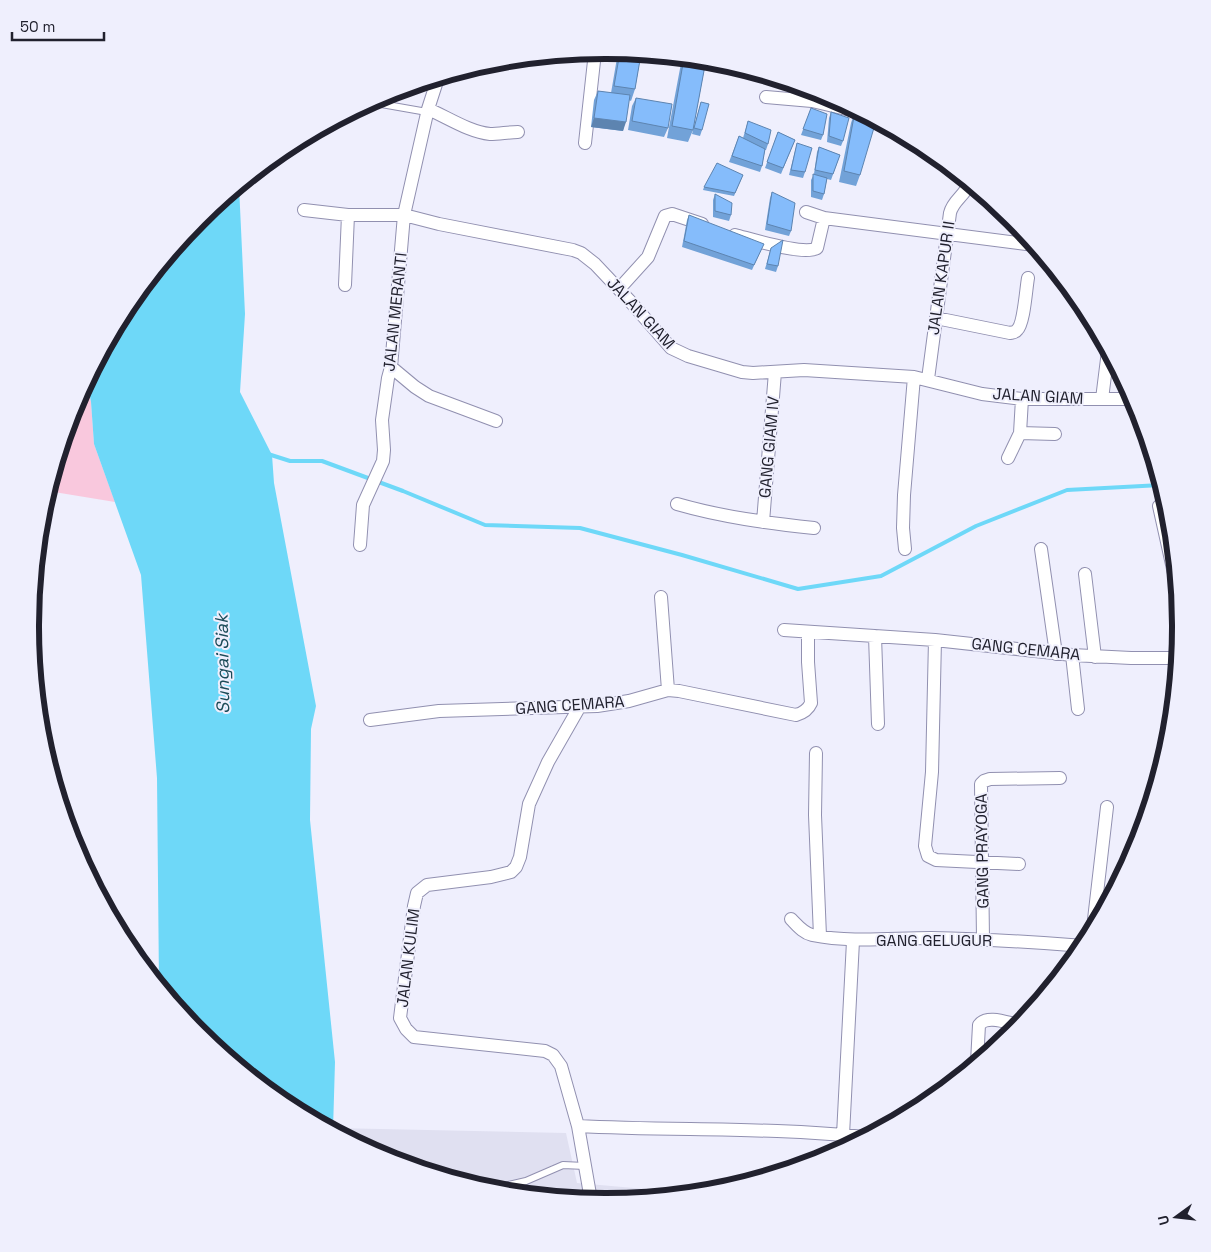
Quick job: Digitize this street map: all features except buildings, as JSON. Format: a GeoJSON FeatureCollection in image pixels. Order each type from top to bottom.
{"type":"FeatureCollection","features":[{"type":"Feature","properties":{"kind":"street"},"geometry":{"type":"LineString","coordinates":[[585,143],[593,59]]}},
{"type":"Feature","properties":{"kind":"street","name":"JALAN MERANTI"},"geometry":{"type":"LineString","coordinates":[[360,545],[362,504],[383,461],[382,420],[391,367],[404,216],[428,110],[436,85]]}},
{"type":"Feature","properties":{"kind":"street"},"geometry":{"type":"LineString","coordinates":[[766,97],[807,96]]}},
{"type":"Feature","properties":{"kind":"street"},"geometry":{"type":"LineString","coordinates":[[428,110],[483,132],[518,132]]}},
{"type":"Feature","properties":{"kind":"street","name":"JALAN KAPUR II"},"geometry":{"type":"LineString","coordinates":[[928,380],[946,234],[951,208],[966,189]]}},
{"type":"Feature","properties":{"kind":"street","name":"JALAN GIAM"},"geometry":{"type":"LineString","coordinates":[[304,210],[348,215],[404,216],[573,250],[588,258],[619,289],[666,343],[678,352],[742,372],[804,370],[914,377],[982,394],[1022,399],[1125,399]]}},
{"type":"Feature","properties":{"kind":"street"},"geometry":{"type":"LineString","coordinates":[[806,212],[824,218],[1024,244]]}},
{"type":"Feature","properties":{"kind":"street"},"geometry":{"type":"LineString","coordinates":[[619,289],[648,257],[665,216],[672,214],[720,230],[781,246],[811,251],[817,248],[824,218]]}},
{"type":"Feature","properties":{"kind":"street"},"geometry":{"type":"LineString","coordinates":[[345,285],[348,215]]}},
{"type":"Feature","properties":{"kind":"street"},"geometry":{"type":"LineString","coordinates":[[936,318],[1010,333],[1016,331],[1020,326],[1028,278]]}},
{"type":"Feature","properties":{"kind":"street"},"geometry":{"type":"LineString","coordinates":[[1102,399],[1107,362]]}},
{"type":"Feature","properties":{"kind":"street"},"geometry":{"type":"LineString","coordinates":[[391,367],[429,396],[496,420]]}},
{"type":"Feature","properties":{"kind":"street","name":"GANG GIAM IV"},"geometry":{"type":"LineString","coordinates":[[763,522],[774,372]]}},
{"type":"Feature","properties":{"kind":"street"},"geometry":{"type":"LineString","coordinates":[[905,549],[903,528],[904,495],[914,377]]}},
{"type":"Feature","properties":{"kind":"street"},"geometry":{"type":"LineString","coordinates":[[1008,458],[1020,433],[1022,399]]}},
{"type":"Feature","properties":{"kind":"street"},"geometry":{"type":"LineString","coordinates":[[1020,433],[1055,434]]}},
{"type":"Feature","properties":{"kind":"street","name":"GANG GIAM IV"},"geometry":{"type":"LineString","coordinates":[[677,504],[701,511],[763,522],[814,528]]}},
{"type":"Feature","properties":{"kind":"street"},"geometry":{"type":"LineString","coordinates":[[1159,506],[1161,515]]}},
{"type":"Feature","properties":{"kind":"street"},"geometry":{"type":"LineString","coordinates":[[1041,549],[1056,654]]}},
{"type":"Feature","properties":{"kind":"street"},"geometry":{"type":"LineString","coordinates":[[1085,574],[1095,657]]}},
{"type":"Feature","properties":{"kind":"street"},"geometry":{"type":"LineString","coordinates":[[661,597],[668,690]]}},
{"type":"Feature","properties":{"kind":"street","name":"GANG CEMARA"},"geometry":{"type":"LineString","coordinates":[[784,630],[935,640],[1095,657],[1171,658]]}},
{"type":"Feature","properties":{"kind":"street","name":"GANG CEMARA"},"geometry":{"type":"LineString","coordinates":[[370,720],[439,711],[613,704],[668,690],[801,714],[805,712],[811,703],[808,633]]}},
{"type":"Feature","properties":{"kind":"street"},"geometry":{"type":"LineString","coordinates":[[875,636],[878,724]]}},
{"type":"Feature","properties":{"kind":"street"},"geometry":{"type":"LineString","coordinates":[[935,640],[932,772],[926,829],[926,852],[931,858],[936,860],[1019,864]]}},
{"type":"Feature","properties":{"kind":"street"},"geometry":{"type":"LineString","coordinates":[[1072,655],[1078,709]]}},
{"type":"Feature","properties":{"kind":"street","name":"JALAN KULIM"},"geometry":{"type":"LineString","coordinates":[[580,706],[548,762],[529,804],[520,857],[511,872],[491,877],[427,885],[418,893],[414,906],[400,1018],[406,1029],[414,1037],[545,1051],[554,1055],[560,1066],[578,1126],[590,1193]]}},
{"type":"Feature","properties":{"kind":"street"},"geometry":{"type":"LineString","coordinates":[[816,753],[815,815],[820,936]]}},
{"type":"Feature","properties":{"kind":"street","name":"GANG PRAYOGA"},"geometry":{"type":"LineString","coordinates":[[984,938],[980,788],[984,781],[990,779],[1060,778]]}},
{"type":"Feature","properties":{"kind":"street"},"geometry":{"type":"LineString","coordinates":[[1095,911],[1107,807]]}},
{"type":"Feature","properties":{"kind":"street","name":"GANG GELUGUR"},"geometry":{"type":"LineString","coordinates":[[791,919],[806,932],[820,936],[853,940],[984,938],[1074,945]]}},
{"type":"Feature","properties":{"kind":"street"},"geometry":{"type":"LineString","coordinates":[[843,1135],[853,940]]}},
{"type":"Feature","properties":{"kind":"street"},"geometry":{"type":"LineString","coordinates":[[978,1053],[981,1022],[988,1020],[1009,1023]]}},
{"type":"Feature","properties":{"kind":"street"},"geometry":{"type":"LineString","coordinates":[[578,1126],[680,1130],[757,1130],[852,1136]]}},
{"type":"Feature","properties":{"kind":"lane"},"geometry":{"type":"LineString","coordinates":[[385,104],[428,110]]}},
{"type":"Feature","properties":{"kind":"lane"},"geometry":{"type":"LineString","coordinates":[[511,1185],[526,1181],[563,1165],[585,1166]]}},
{"type":"Feature","properties":{"kind":"shaded area"},"geometry":{"type":"Polygon","coordinates":[[[89,393],[94,444],[115,502],[55,492],[69,444],[89,393]]]}},
{"type":"Feature","properties":{"kind":"shaded area"},"geometry":{"type":"Polygon","coordinates":[[[344,1128],[566,1133],[577,1183],[659,1190],[606,1193],[568,1192],[495,1182],[423,1163],[389,1150],[344,1128]]]}},
{"type":"Feature","properties":{"kind":"water","name":"Sungai Siak"},"geometry":{"type":"Polygon","coordinates":[[[239,194],[245,314],[240,392],[272,455],[274,483],[316,706],[311,729],[310,820],[335,1062],[333,1123],[260,1076],[205,1027],[179,1000],[159,975],[157,778],[141,575],[94,444],[89,393],[97,375],[134,311],[179,252],[239,194]]]}},
{"type":"Feature","properties":{"kind":"waterway"},"geometry":{"type":"LineString","coordinates":[[268,454],[290,461],[322,461],[403,491],[485,525],[580,528],[798,589],[881,576],[976,526],[1067,490],[1154,485]]}}]}
